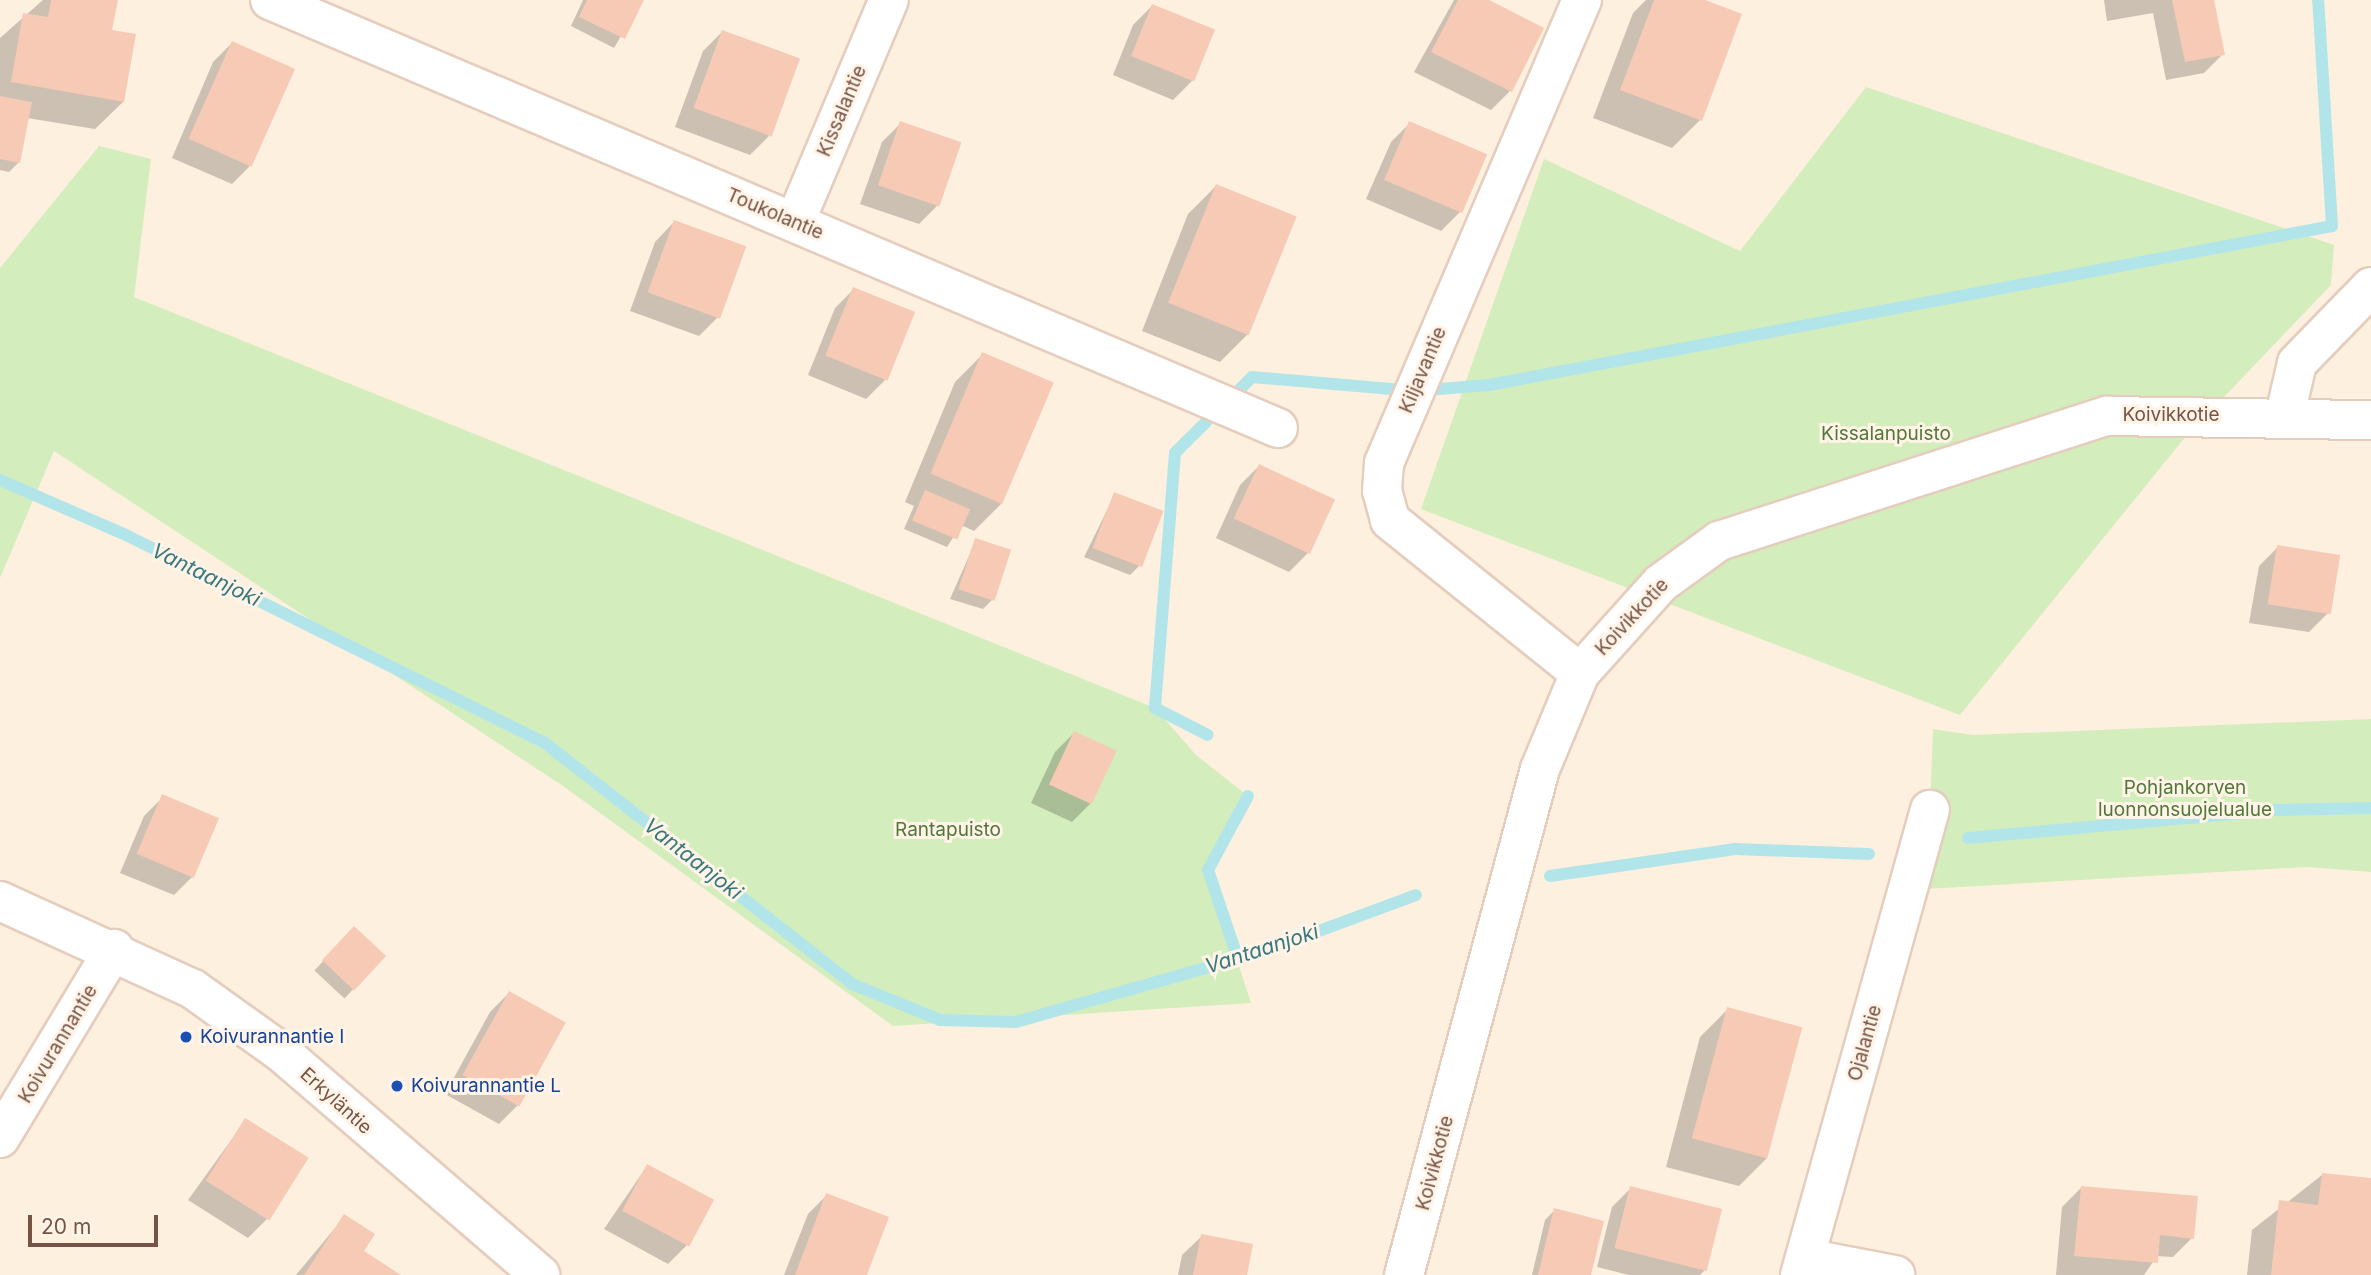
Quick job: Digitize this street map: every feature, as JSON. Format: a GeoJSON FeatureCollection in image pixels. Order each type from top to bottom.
{"type":"FeatureCollection","features":[{"type":"Feature","properties":{"kind":"street","name":"Toukolantie"},"geometry":{"type":"LineString","coordinates":[[270,0],[1279,428]]}},
{"type":"Feature","properties":{"kind":"street","name":"Kissalantie"},"geometry":{"type":"LineString","coordinates":[[795,222],[889,0]]}},
{"type":"Feature","properties":{"kind":"street","name":"Kiljavantie"},"geometry":{"type":"LineString","coordinates":[[1580,673],[1391,520],[1382,491],[1389,452],[1583,0]]}},
{"type":"Feature","properties":{"kind":"street"},"geometry":{"type":"LineString","coordinates":[[2285,415],[2297,363],[2371,288]]}},
{"type":"Feature","properties":{"kind":"street","name":"Koivikkotie"},"geometry":{"type":"LineString","coordinates":[[1404,1275],[1540,769],[1580,673],[1661,583],[1719,541],[2107,416],[2285,415],[2371,420]]}},
{"type":"Feature","properties":{"kind":"street","name":"Ojalantie"},"geometry":{"type":"LineString","coordinates":[[1802,1267],[1930,810]]}},
{"type":"Feature","properties":{"kind":"street","name":"Erkyläntie"},"geometry":{"type":"LineString","coordinates":[[0,901],[114,949],[193,989],[281,1052],[540,1275]]}},
{"type":"Feature","properties":{"kind":"street","name":"Koivurannantie"},"geometry":{"type":"LineString","coordinates":[[0,1138],[114,949]]}},
{"type":"Feature","properties":{"kind":"street"},"geometry":{"type":"LineString","coordinates":[[1802,1267],[1895,1275]]}},
{"type":"Feature","properties":{"kind":"green space","name":"Kissalanpuisto"},"geometry":{"type":"Polygon","coordinates":[[[1866,87],[2334,245],[2331,285],[2182,441],[1960,715],[1421,509],[1544,159],[1740,251],[1866,87]]]}},
{"type":"Feature","properties":{"kind":"green space","name":"Rantapuisto"},"geometry":{"type":"Polygon","coordinates":[[[99,146],[151,159],[134,297],[1155,708],[1196,755],[1248,796],[1208,870],[1251,1003],[893,1026],[563,786],[54,451],[0,578],[0,268],[99,146]]]}},
{"type":"Feature","properties":{"kind":"green space","name":"Pohjankorven luonnonsuojelualue"},"geometry":{"type":"Polygon","coordinates":[[[2371,719],[2371,872],[2307,867],[1908,890],[1930,810],[1933,729],[1973,735],[2371,719]]]}},
{"type":"Feature","properties":{"kind":"building"},"geometry":{"type":"Polygon","coordinates":[[[51,0],[118,0],[112,30],[136,34],[124,102],[11,82],[23,13],[48,17],[51,0]]]}},
{"type":"Feature","properties":{"kind":"building"},"geometry":{"type":"Polygon","coordinates":[[[587,0],[644,0],[625,39],[579,17],[587,0]]]}},
{"type":"Feature","properties":{"kind":"building"},"geometry":{"type":"Polygon","coordinates":[[[1458,0],[1489,0],[1544,28],[1512,92],[1431,52],[1458,0]]]}},
{"type":"Feature","properties":{"kind":"building"},"geometry":{"type":"Polygon","coordinates":[[[1654,0],[1705,0],[1742,14],[1702,121],[1620,90],[1654,0]]]}},
{"type":"Feature","properties":{"kind":"building"},"geometry":{"type":"Polygon","coordinates":[[[2172,0],[2214,0],[2225,55],[2185,62],[2172,0]]]}},
{"type":"Feature","properties":{"kind":"building"},"geometry":{"type":"Polygon","coordinates":[[[1152,4],[1215,29],[1194,81],[1131,56],[1152,4]]]}},
{"type":"Feature","properties":{"kind":"building"},"geometry":{"type":"Polygon","coordinates":[[[722,30],[800,58],[772,136],[694,108],[722,30]]]}},
{"type":"Feature","properties":{"kind":"building"},"geometry":{"type":"Polygon","coordinates":[[[232,41],[295,69],[252,167],[188,139],[232,41]]]}},
{"type":"Feature","properties":{"kind":"building"},"geometry":{"type":"Polygon","coordinates":[[[0,96],[32,102],[20,163],[0,159],[0,96]]]}},
{"type":"Feature","properties":{"kind":"building"},"geometry":{"type":"Polygon","coordinates":[[[900,121],[961,142],[939,206],[878,185],[900,121]]]}},
{"type":"Feature","properties":{"kind":"building"},"geometry":{"type":"Polygon","coordinates":[[[1409,121],[1487,154],[1462,213],[1384,180],[1409,121]]]}},
{"type":"Feature","properties":{"kind":"building"},"geometry":{"type":"Polygon","coordinates":[[[1216,184],[1297,217],[1249,335],[1168,303],[1216,184]]]}},
{"type":"Feature","properties":{"kind":"building"},"geometry":{"type":"Polygon","coordinates":[[[674,220],[746,246],[720,319],[648,292],[674,220]]]}},
{"type":"Feature","properties":{"kind":"building"},"geometry":{"type":"Polygon","coordinates":[[[853,287],[915,312],[887,381],[825,356],[853,287]]]}},
{"type":"Feature","properties":{"kind":"building"},"geometry":{"type":"Polygon","coordinates":[[[982,352],[1054,382],[1002,504],[930,474],[982,352]]]}},
{"type":"Feature","properties":{"kind":"building"},"geometry":{"type":"Polygon","coordinates":[[[1259,464],[1335,499],[1310,554],[1234,518],[1259,464]]]}},
{"type":"Feature","properties":{"kind":"building"},"geometry":{"type":"Polygon","coordinates":[[[925,490],[970,509],[957,540],[912,520],[925,490]]]}},
{"type":"Feature","properties":{"kind":"building"},"geometry":{"type":"Polygon","coordinates":[[[1114,492],[1163,511],[1142,567],[1092,548],[1114,492]]]}},
{"type":"Feature","properties":{"kind":"building"},"geometry":{"type":"Polygon","coordinates":[[[975,538],[1011,550],[994,601],[958,589],[975,538]]]}},
{"type":"Feature","properties":{"kind":"building"},"geometry":{"type":"Polygon","coordinates":[[[2277,545],[2340,555],[2331,614],[2268,604],[2277,545]]]}},
{"type":"Feature","properties":{"kind":"building"},"geometry":{"type":"Polygon","coordinates":[[[1074,731],[1117,751],[1092,804],[1049,784],[1074,731]]]}},
{"type":"Feature","properties":{"kind":"building"},"geometry":{"type":"Polygon","coordinates":[[[162,794],[219,818],[194,878],[137,854],[162,794]]]}},
{"type":"Feature","properties":{"kind":"building"},"geometry":{"type":"Polygon","coordinates":[[[354,926],[386,956],[354,990],[322,960],[354,926]]]}},
{"type":"Feature","properties":{"kind":"building"},"geometry":{"type":"Polygon","coordinates":[[[509,991],[566,1023],[519,1106],[462,1075],[509,991]]]}},
{"type":"Feature","properties":{"kind":"building"},"geometry":{"type":"Polygon","coordinates":[[[1727,1007],[1802,1027],[1767,1159],[1692,1138],[1727,1007]]]}},
{"type":"Feature","properties":{"kind":"building"},"geometry":{"type":"Polygon","coordinates":[[[245,1118],[309,1158],[269,1220],[206,1181],[245,1118]]]}},
{"type":"Feature","properties":{"kind":"building"},"geometry":{"type":"Polygon","coordinates":[[[647,1164],[714,1200],[689,1246],[622,1211],[647,1164]]]}},
{"type":"Feature","properties":{"kind":"building"},"geometry":{"type":"Polygon","coordinates":[[[2322,1173],[2371,1178],[2371,1275],[2271,1275],[2279,1200],[2318,1205],[2322,1173]]]}},
{"type":"Feature","properties":{"kind":"building"},"geometry":{"type":"Polygon","coordinates":[[[1630,1186],[1722,1209],[1707,1271],[1615,1248],[1630,1186]]]}},
{"type":"Feature","properties":{"kind":"building"},"geometry":{"type":"Polygon","coordinates":[[[2081,1186],[2198,1196],[2194,1239],[2160,1235],[2158,1263],[2074,1256],[2081,1186]]]}},
{"type":"Feature","properties":{"kind":"building"},"geometry":{"type":"Polygon","coordinates":[[[826,1193],[889,1217],[867,1275],[795,1275],[826,1193]]]}},
{"type":"Feature","properties":{"kind":"building"},"geometry":{"type":"Polygon","coordinates":[[[1554,1208],[1604,1221],[1591,1275],[1538,1275],[1554,1208]]]}},
{"type":"Feature","properties":{"kind":"building"},"geometry":{"type":"Polygon","coordinates":[[[344,1214],[375,1234],[364,1251],[401,1275],[304,1275],[344,1214]]]}},
{"type":"Feature","properties":{"kind":"building"},"geometry":{"type":"Polygon","coordinates":[[[1201,1234],[1253,1244],[1247,1275],[1193,1275],[1201,1234]]]}},
{"type":"Feature","properties":{"kind":"waterway"},"geometry":{"type":"LineString","coordinates":[[1239,390],[1252,377],[1414,391],[1489,385],[2332,226],[2318,0]]}},
{"type":"Feature","properties":{"kind":"waterway"},"geometry":{"type":"LineString","coordinates":[[1207,421],[1175,453],[1155,708],[1208,735]]}},
{"type":"Feature","properties":{"kind":"waterway","name":"Vantaanjoki"},"geometry":{"type":"LineString","coordinates":[[0,480],[128,536],[545,743],[852,984],[940,1020],[1016,1022],[1262,952],[1416,895]]}},
{"type":"Feature","properties":{"kind":"waterway"},"geometry":{"type":"LineString","coordinates":[[1238,959],[1208,870],[1248,796]]}},
{"type":"Feature","properties":{"kind":"waterway","name":"Vantaanjoki"},"geometry":{"type":"LineString","coordinates":[[1968,838],[2273,810],[2371,808]]}},
{"type":"Feature","properties":{"kind":"waterway","name":"Vantaanjoki"},"geometry":{"type":"LineString","coordinates":[[1550,876],[1735,849],[1869,854]]}},
{"type":"Feature","properties":{"kind":"place","name":"Koivurannantie I"},"geometry":{"type":"Point","coordinates":[186,1037]}},
{"type":"Feature","properties":{"kind":"place","name":"Koivurannantie L"},"geometry":{"type":"Point","coordinates":[397,1086]}}]}
